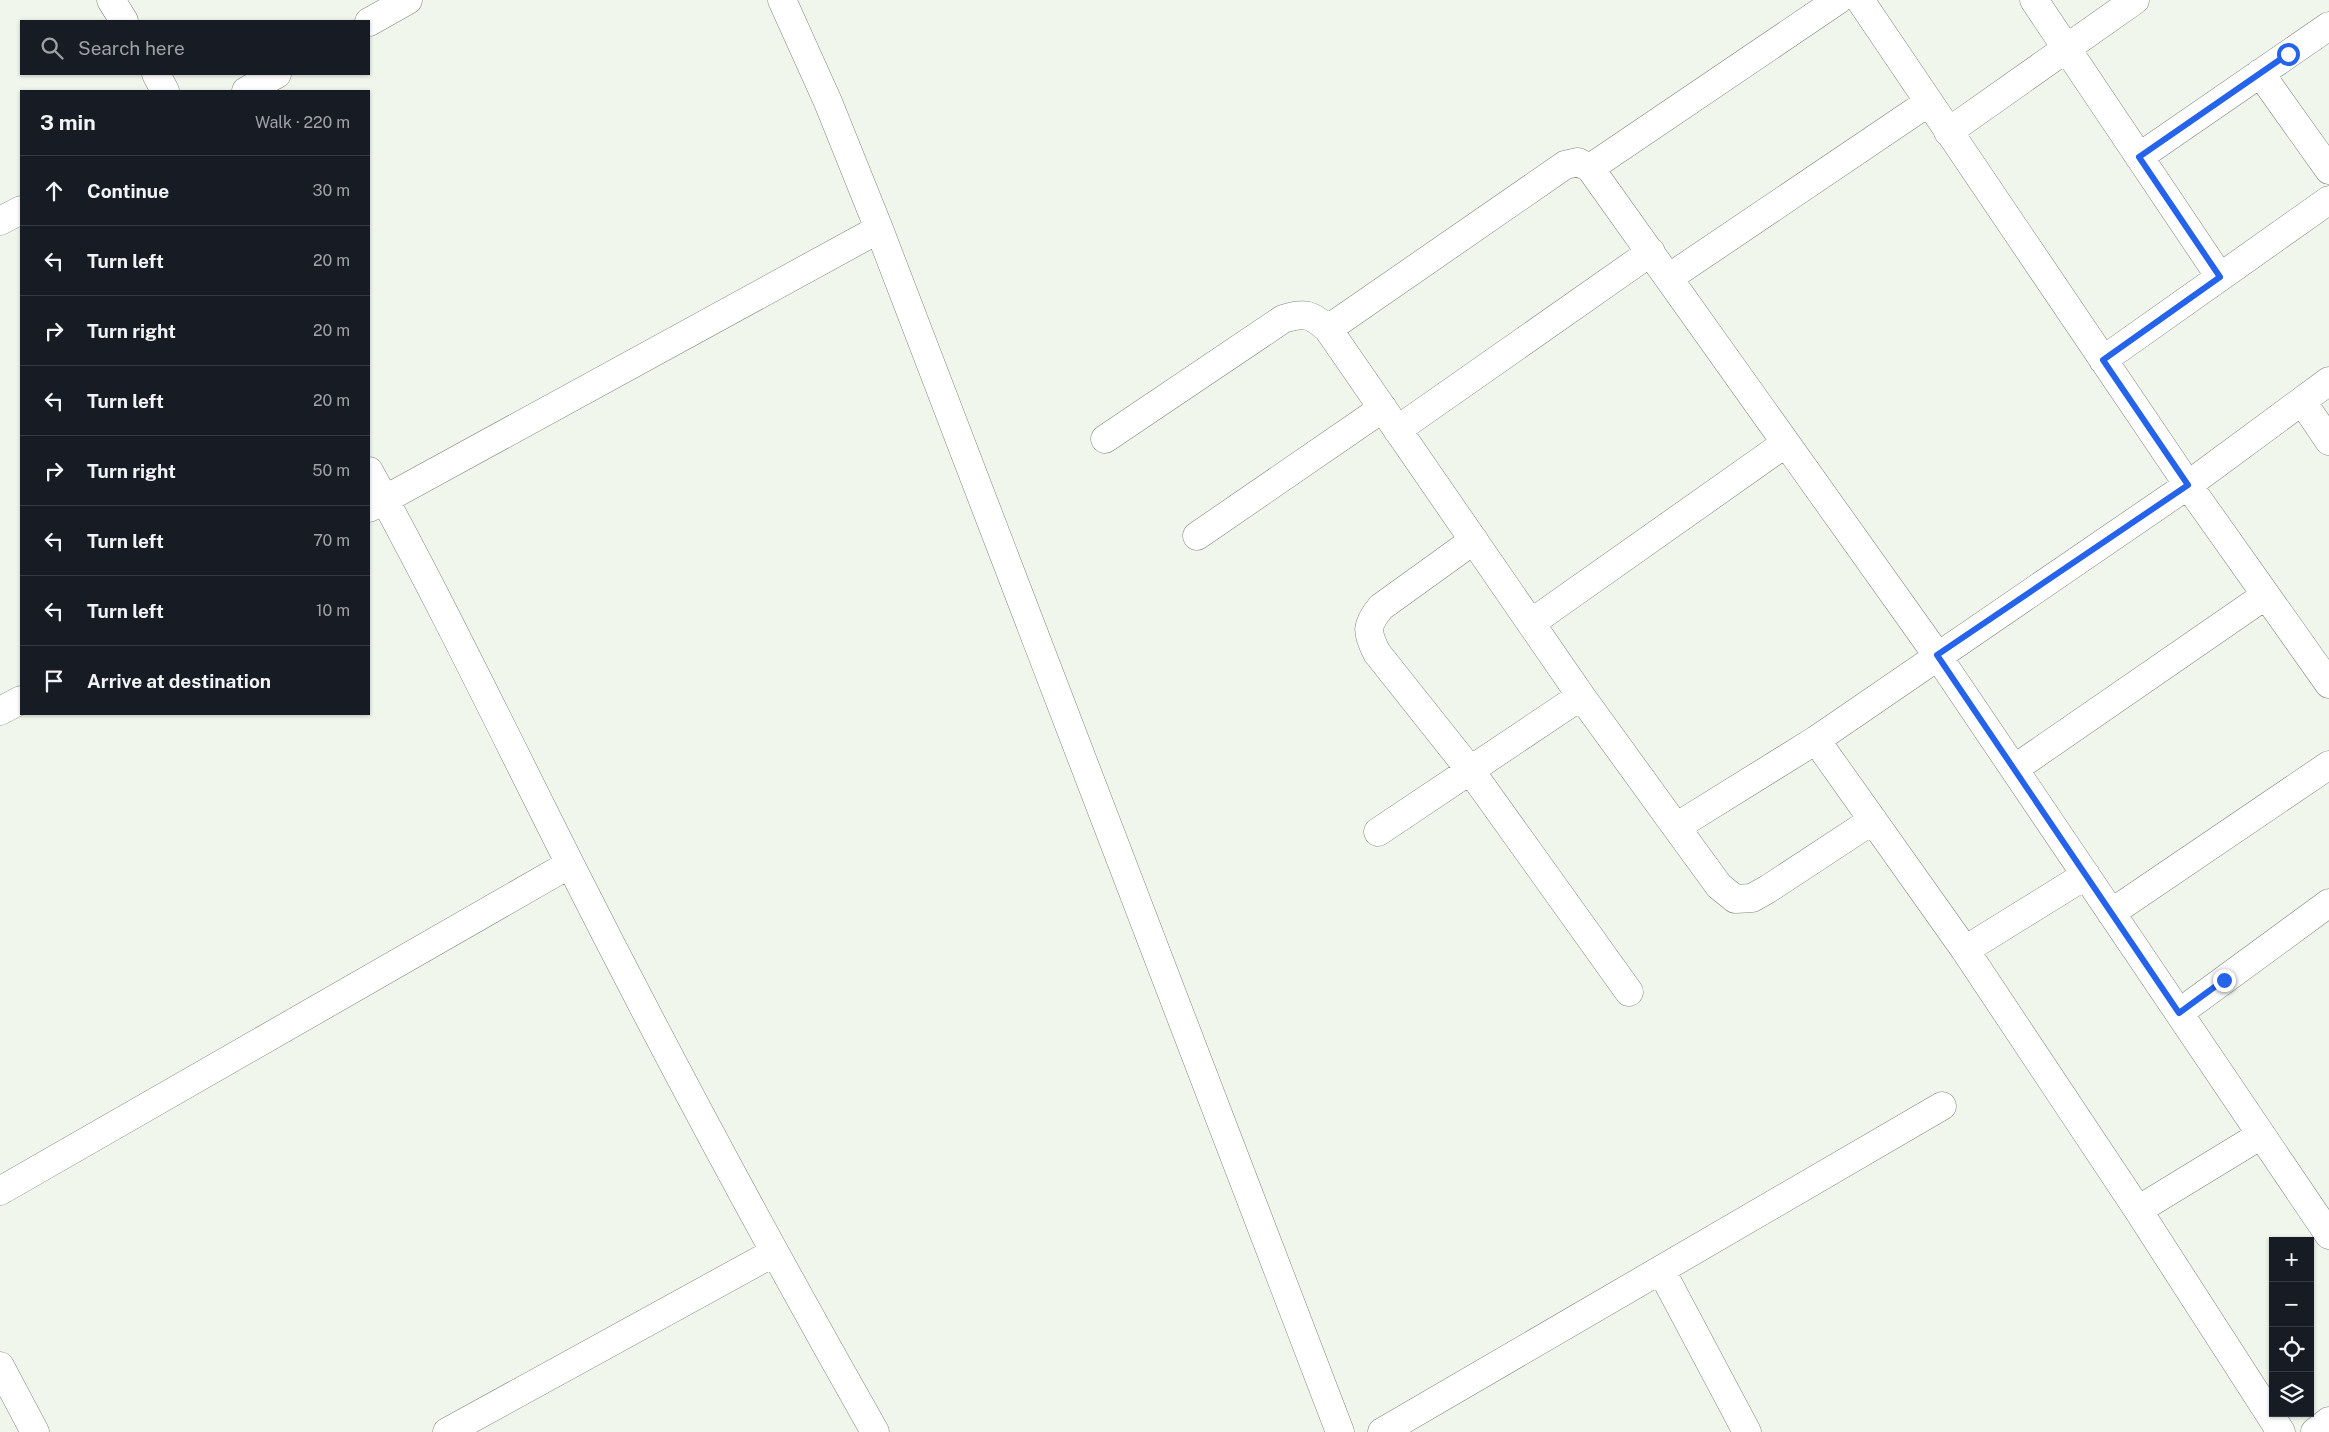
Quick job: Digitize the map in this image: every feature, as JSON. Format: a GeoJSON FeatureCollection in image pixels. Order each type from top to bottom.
{"type":"FeatureCollection","features":[{"type":"Feature","properties":{"kind":"street"},"geometry":{"type":"LineString","coordinates":[[111,0],[123,20]]}},
{"type":"Feature","properties":{"kind":"street"},"geometry":{"type":"LineString","coordinates":[[370,21],[408,0]]}},
{"type":"Feature","properties":{"kind":"street"},"geometry":{"type":"LineString","coordinates":[[782,0],[828,102],[879,229],[1340,1432]]}},
{"type":"Feature","properties":{"kind":"street"},"geometry":{"type":"LineString","coordinates":[[1590,168],[1838,0]]}},
{"type":"Feature","properties":{"kind":"street"},"geometry":{"type":"LineString","coordinates":[[1860,0],[2188,485],[2329,684]]}},
{"type":"Feature","properties":{"kind":"street"},"geometry":{"type":"LineString","coordinates":[[2034,0],[2220,277]]}},
{"type":"Feature","properties":{"kind":"street"},"geometry":{"type":"LineString","coordinates":[[1948,132],[2135,0]]}},
{"type":"Feature","properties":{"kind":"street"},"geometry":{"type":"LineString","coordinates":[[2139,157],[2329,26]]}},
{"type":"Feature","properties":{"kind":"street"},"geometry":{"type":"LineString","coordinates":[[2260,73],[2329,170]]}},
{"type":"Feature","properties":{"kind":"street"},"geometry":{"type":"LineString","coordinates":[[157,75],[164,90]]}},
{"type":"Feature","properties":{"kind":"street"},"geometry":{"type":"LineString","coordinates":[[248,90],[275,75]]}},
{"type":"Feature","properties":{"kind":"street"},"geometry":{"type":"LineString","coordinates":[[1670,277],[1929,102]]}},
{"type":"Feature","properties":{"kind":"street"},"geometry":{"type":"LineString","coordinates":[[1328,329],[1565,165],[1578,162],[1590,168],[1670,277],[1937,655],[2329,1235]]}},
{"type":"Feature","properties":{"kind":"street"},"geometry":{"type":"LineString","coordinates":[[2103,360],[2329,200]]}},
{"type":"Feature","properties":{"kind":"street"},"geometry":{"type":"LineString","coordinates":[[0,221],[20,211]]}},
{"type":"Feature","properties":{"kind":"street"},"geometry":{"type":"LineString","coordinates":[[377,504],[879,229]]}},
{"type":"Feature","properties":{"kind":"street"},"geometry":{"type":"LineString","coordinates":[[1197,536],[1390,419],[1651,252]]}},
{"type":"Feature","properties":{"kind":"street"},"geometry":{"type":"LineString","coordinates":[[1105,439],[1283,319],[1297,315],[1312,316],[1328,329],[1581,696],[1719,886],[1735,898],[1752,898],[1873,820]]}},
{"type":"Feature","properties":{"kind":"street"},"geometry":{"type":"LineString","coordinates":[[1676,827],[1816,740],[1937,655],[2188,485],[2329,381]]}},
{"type":"Feature","properties":{"kind":"street"},"geometry":{"type":"LineString","coordinates":[[2302,401],[2329,441]]}},
{"type":"Feature","properties":{"kind":"street"},"geometry":{"type":"LineString","coordinates":[[1530,623],[1786,443]]}},
{"type":"Feature","properties":{"kind":"street"},"geometry":{"type":"LineString","coordinates":[[370,475],[377,504],[478,676],[570,864],[773,1253],[875,1432]]}},
{"type":"Feature","properties":{"kind":"street"},"geometry":{"type":"LineString","coordinates":[[1474,540],[1381,607],[1370,620],[1368,636],[1377,653],[1470,770],[1629,992]]}},
{"type":"Feature","properties":{"kind":"street"},"geometry":{"type":"LineString","coordinates":[[2014,769],[2266,595]]}},
{"type":"Feature","properties":{"kind":"street"},"geometry":{"type":"LineString","coordinates":[[1378,832],[1581,696]]}},
{"type":"Feature","properties":{"kind":"street"},"geometry":{"type":"LineString","coordinates":[[0,712],[20,701]]}},
{"type":"Feature","properties":{"kind":"street"},"geometry":{"type":"LineString","coordinates":[[1816,740],[1965,950],[2138,1210],[2281,1432]]}},
{"type":"Feature","properties":{"kind":"street"},"geometry":{"type":"LineString","coordinates":[[2111,912],[2329,765]]}},
{"type":"Feature","properties":{"kind":"street"},"geometry":{"type":"LineString","coordinates":[[0,1191],[570,864]]}},
{"type":"Feature","properties":{"kind":"street"},"geometry":{"type":"LineString","coordinates":[[1965,950],[2086,875]]}},
{"type":"Feature","properties":{"kind":"street"},"geometry":{"type":"LineString","coordinates":[[2179,1013],[2329,903]]}},
{"type":"Feature","properties":{"kind":"street"},"geometry":{"type":"LineString","coordinates":[[1382,1432],[1942,1106]]}},
{"type":"Feature","properties":{"kind":"street"},"geometry":{"type":"LineString","coordinates":[[2138,1210],[2261,1135]]}},
{"type":"Feature","properties":{"kind":"street"},"geometry":{"type":"LineString","coordinates":[[447,1432],[773,1253]]}},
{"type":"Feature","properties":{"kind":"street"},"geometry":{"type":"LineString","coordinates":[[1661,1270],[1747,1432]]}},
{"type":"Feature","properties":{"kind":"street"},"geometry":{"type":"LineString","coordinates":[[0,1366],[35,1432]]}},
{"type":"Feature","properties":{"kind":"street"},"geometry":{"type":"LineString","coordinates":[[2314,1432],[2329,1421]]}},
{"type":"Feature","properties":{"kind":"route"},"geometry":{"type":"LineString","coordinates":[[2224,980],[2179,1013],[1937,655],[2188,485],[2103,360],[2220,277],[2139,157],[2288,54]]}}]}
